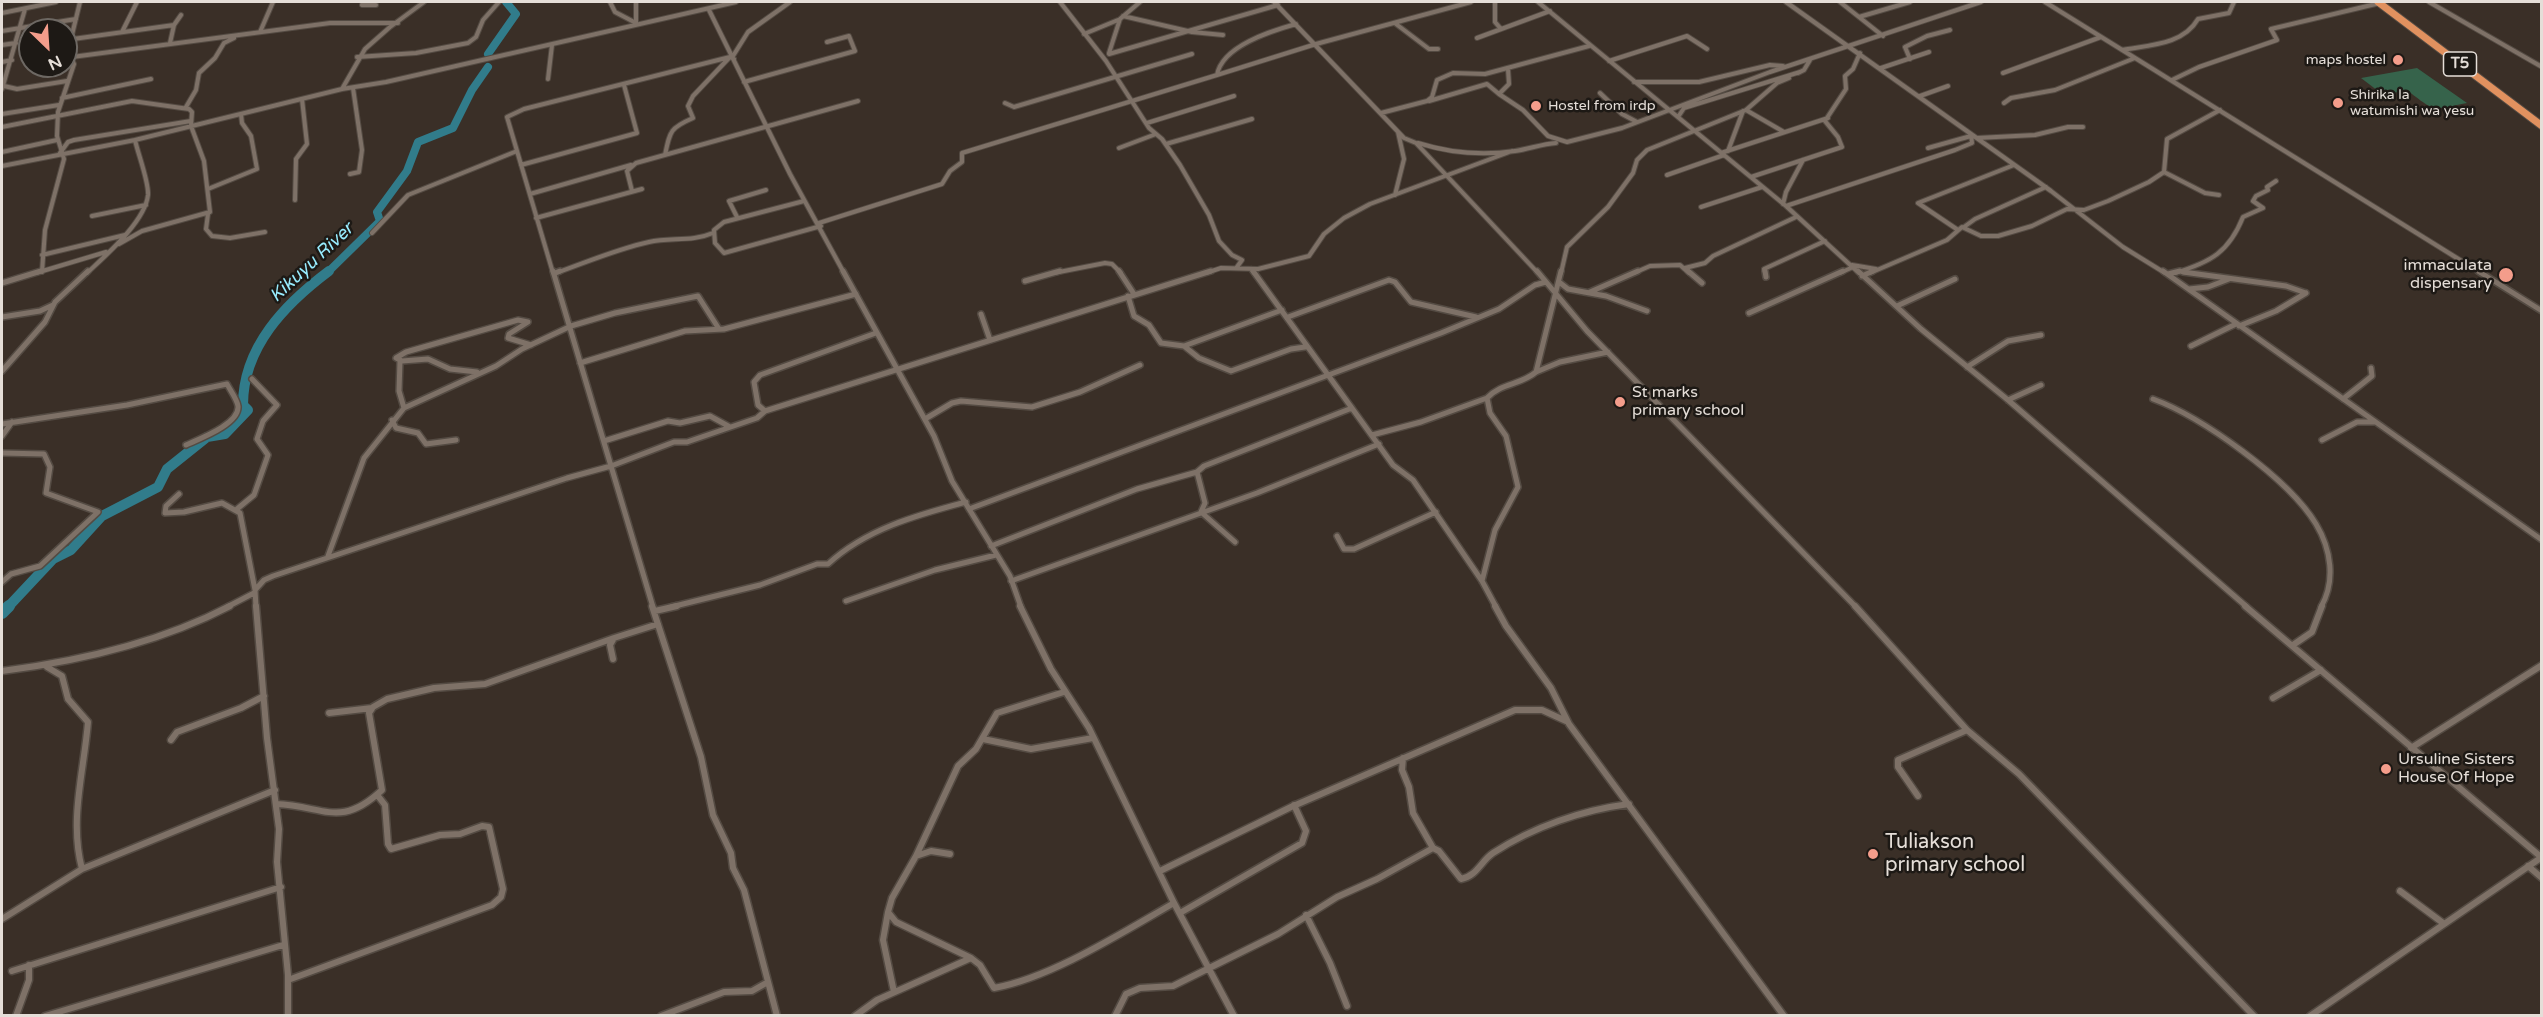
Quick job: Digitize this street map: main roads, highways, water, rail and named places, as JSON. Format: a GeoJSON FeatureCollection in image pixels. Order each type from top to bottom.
{"type":"FeatureCollection","features":[{"type":"Feature","properties":{"kind":"highway","name":"T5"},"geometry":{"type":"LineString","coordinates":[[2379,2],[2541,126]]}},
{"type":"Feature","properties":{"kind":"waterway","name":"Kikuyu River"},"geometry":{"type":"LineString","coordinates":[[488,54],[516,14],[506,2]]}},
{"type":"Feature","properties":{"kind":"waterway","name":"Kikuyu River"},"geometry":{"type":"LineString","coordinates":[[327,273],[380,221],[377,212],[407,171],[418,142],[453,128],[472,90],[488,67]]}},
{"type":"Feature","properties":{"kind":"waterway","name":"Kikuyu River"},"geometry":{"type":"LineString","coordinates":[[8,607],[53,559],[71,550],[102,516],[158,487],[167,469],[207,437],[225,434],[248,410],[243,405],[245,384],[250,364],[259,346],[282,313],[329,271]]}},
{"type":"Feature","properties":{"kind":"waterway","name":"Kikuyu River"},"geometry":{"type":"LineString","coordinates":[[2,613],[8,607]]}},
{"type":"Feature","properties":{"kind":"place","name":"maps hostel"},"geometry":{"type":"Point","coordinates":[2398,60]}},
{"type":"Feature","properties":{"kind":"place","name":"Shirika la watumishi wa yesu"},"geometry":{"type":"Point","coordinates":[2338,103]}},
{"type":"Feature","properties":{"kind":"place","name":"Hostel from irdp"},"geometry":{"type":"Point","coordinates":[1536,106]}},
{"type":"Feature","properties":{"kind":"place","name":"immaculata dispensary"},"geometry":{"type":"Point","coordinates":[2506,275]}},
{"type":"Feature","properties":{"kind":"place","name":"St marks primary school"},"geometry":{"type":"Point","coordinates":[1620,402]}},
{"type":"Feature","properties":{"kind":"place","name":"Ursuline Sisters House Of Hope"},"geometry":{"type":"Point","coordinates":[2386,769]}},
{"type":"Feature","properties":{"kind":"place","name":"Tuliakson primary school"},"geometry":{"type":"Point","coordinates":[1873,854]}}]}
